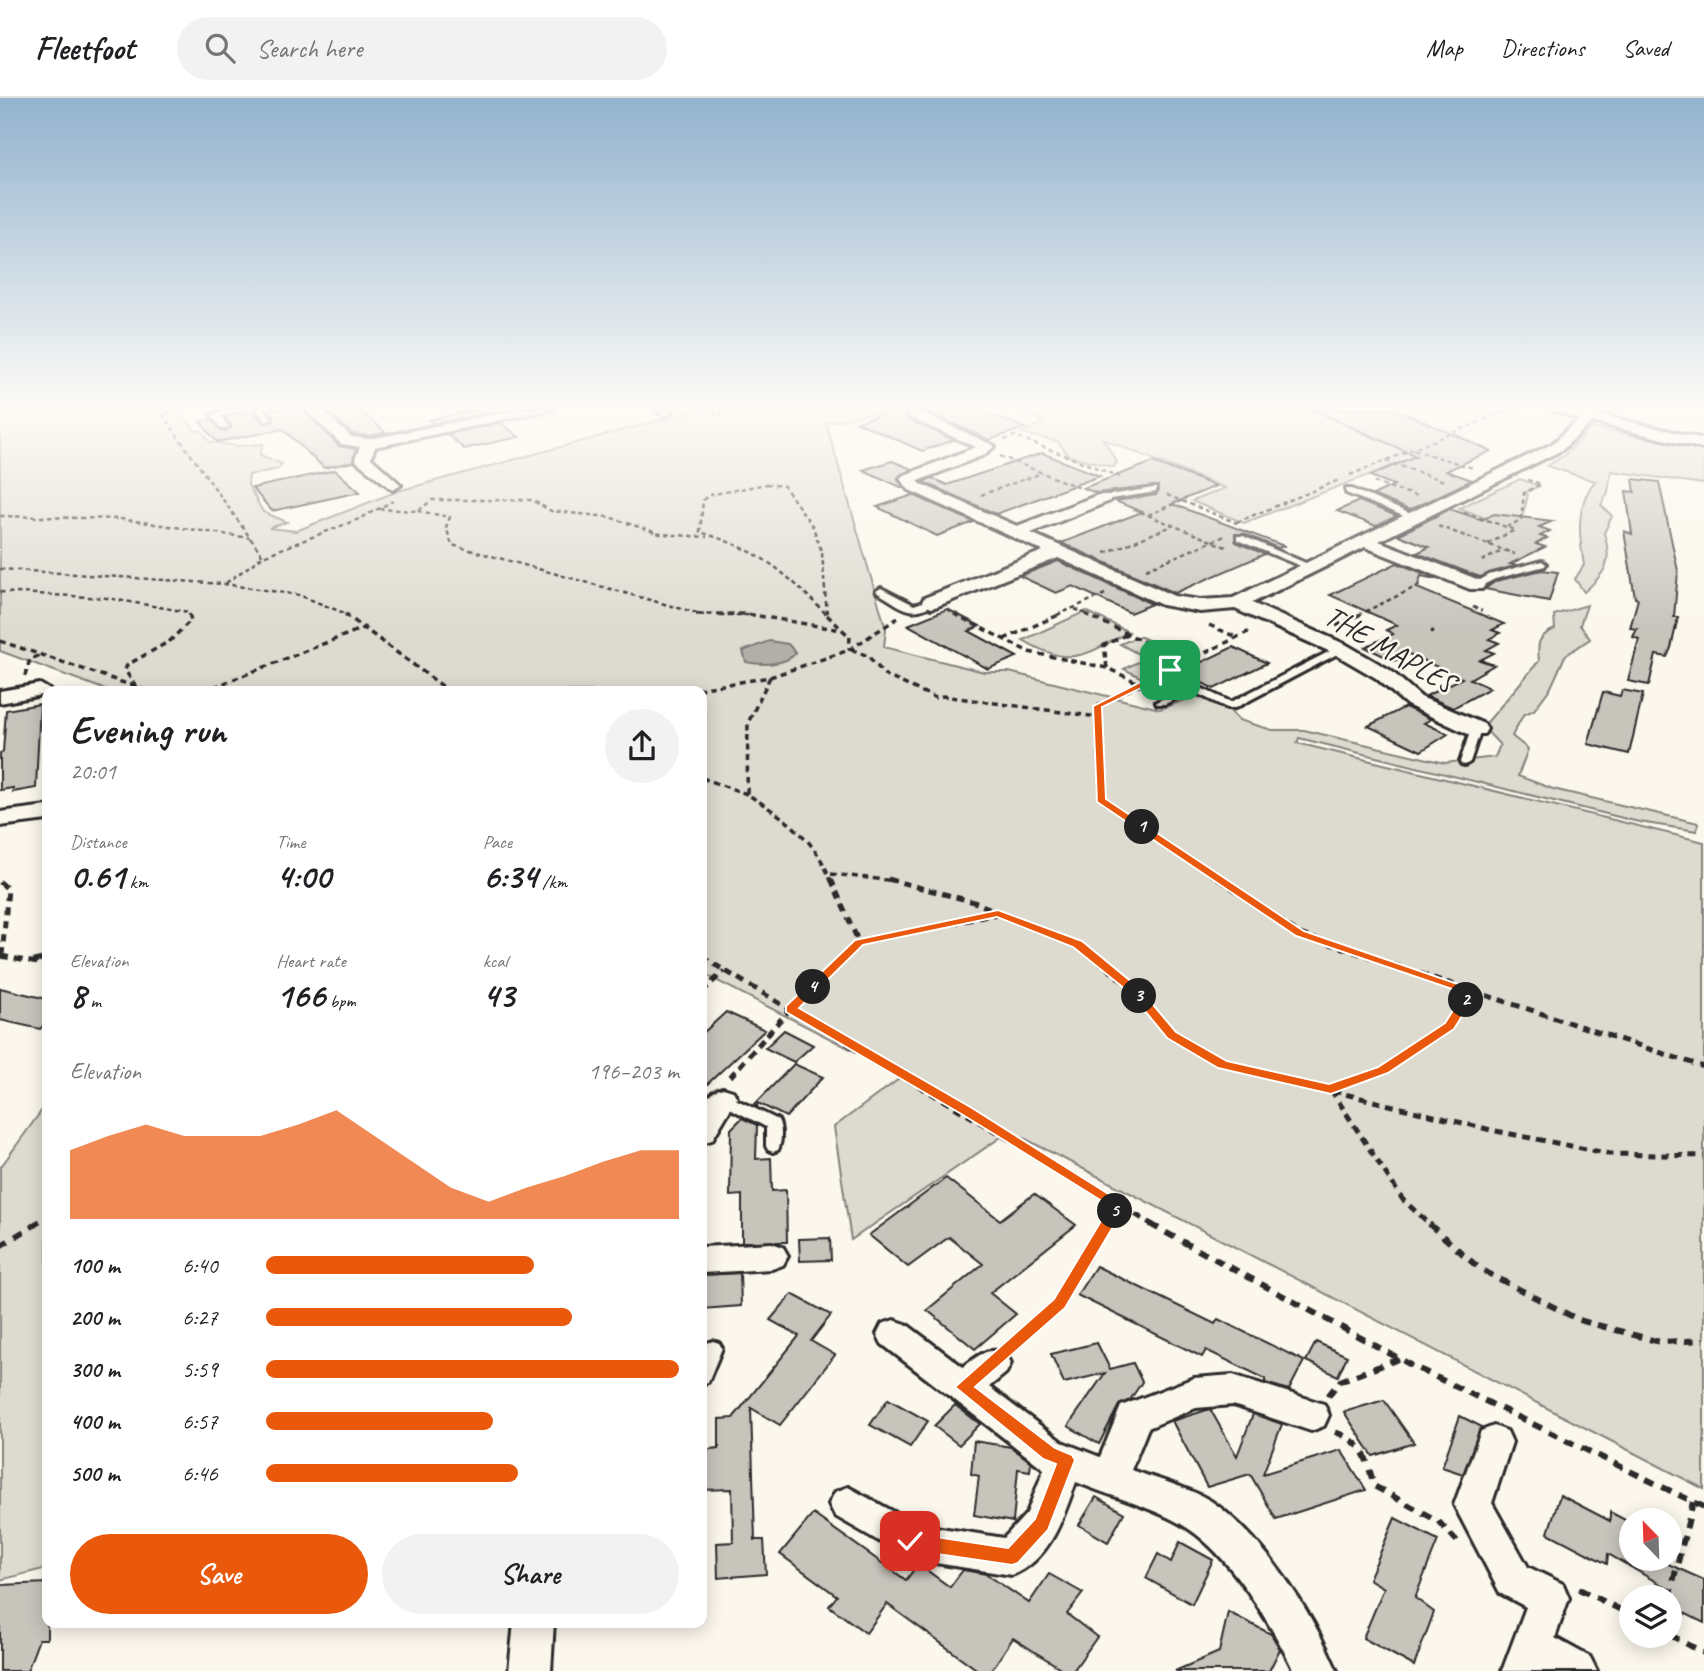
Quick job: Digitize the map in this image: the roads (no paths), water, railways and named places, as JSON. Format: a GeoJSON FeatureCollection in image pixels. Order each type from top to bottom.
{"type":"FeatureCollection","features":[{"type":"Feature","properties":{"kind":"street","name":"THE MAPLES"},"geometry":{"type":"LineString","coordinates":[[911,482],[915,487],[1056,552],[1169,601],[1200,606],[1237,603],[1484,482]]}},
{"type":"Feature","properties":{"kind":"street"},"geometry":{"type":"LineString","coordinates":[[1015,533],[1104,498]]}},
{"type":"Feature","properties":{"kind":"street"},"geometry":{"type":"LineString","coordinates":[[1364,541],[1476,585]]}},
{"type":"Feature","properties":{"kind":"street"},"geometry":{"type":"LineString","coordinates":[[923,605],[1056,552]]}},
{"type":"Feature","properties":{"kind":"street","name":"THE MAPLES"},"geometry":{"type":"LineString","coordinates":[[1237,603],[1340,649],[1384,674],[1414,701],[1476,729]]}},
{"type":"Feature","properties":{"kind":"street"},"geometry":{"type":"LineString","coordinates":[[0,697],[40,690]]}},
{"type":"Feature","properties":{"kind":"street"},"geometry":{"type":"LineString","coordinates":[[0,819],[42,814]]}},
{"type":"Feature","properties":{"kind":"street"},"geometry":{"type":"LineString","coordinates":[[707,1119],[723,1098]]}},
{"type":"Feature","properties":{"kind":"street"},"geometry":{"type":"LineString","coordinates":[[707,1260],[772,1256]]}},
{"type":"Feature","properties":{"kind":"street"},"geometry":{"type":"LineString","coordinates":[[894,1334],[1049,1454],[1195,1512],[1231,1540],[1293,1626],[1316,1671]]}},
{"type":"Feature","properties":{"kind":"street"},"geometry":{"type":"LineString","coordinates":[[963,1387],[994,1363]]}},
{"type":"Feature","properties":{"kind":"street"},"geometry":{"type":"LineString","coordinates":[[1110,1477],[1134,1417],[1194,1392],[1233,1390],[1311,1415]]}},
{"type":"Feature","properties":{"kind":"street"},"geometry":{"type":"LineString","coordinates":[[1494,1442],[1473,1505],[1514,1580],[1549,1598],[1527,1659],[1576,1671]]}},
{"type":"Feature","properties":{"kind":"street"},"geometry":{"type":"LineString","coordinates":[[848,1504],[910,1541],[1012,1557],[1042,1524],[1066,1460]]}},
{"type":"Feature","properties":{"kind":"street"},"geometry":{"type":"LineString","coordinates":[[530,1671],[534,1628]]}},
{"type":"Feature","properties":{"kind":"lane"},"geometry":{"type":"LineString","coordinates":[[1104,498],[1153,490]]}},
{"type":"Feature","properties":{"kind":"lane"},"geometry":{"type":"LineString","coordinates":[[1349,491],[1414,517]]}},
{"type":"Feature","properties":{"kind":"lane"},"geometry":{"type":"LineString","coordinates":[[1237,535],[1311,567]]}},
{"type":"Feature","properties":{"kind":"lane"},"geometry":{"type":"LineString","coordinates":[[1476,585],[1542,564]]}},
{"type":"Feature","properties":{"kind":"lane"},"geometry":{"type":"LineString","coordinates":[[881,590],[923,605]]}},
{"type":"Feature","properties":{"kind":"lane"},"geometry":{"type":"LineString","coordinates":[[1161,702],[1192,687],[1231,706],[1340,649]]}},
{"type":"Feature","properties":{"kind":"lane"},"geometry":{"type":"LineString","coordinates":[[1465,762],[1476,729]]}},
{"type":"Feature","properties":{"kind":"lane"},"geometry":{"type":"LineString","coordinates":[[723,1098],[773,1124],[773,1146]]}},
{"type":"Feature","properties":{"kind":"lane"},"geometry":{"type":"LineString","coordinates":[[707,1364],[713,1348]]}}]}
